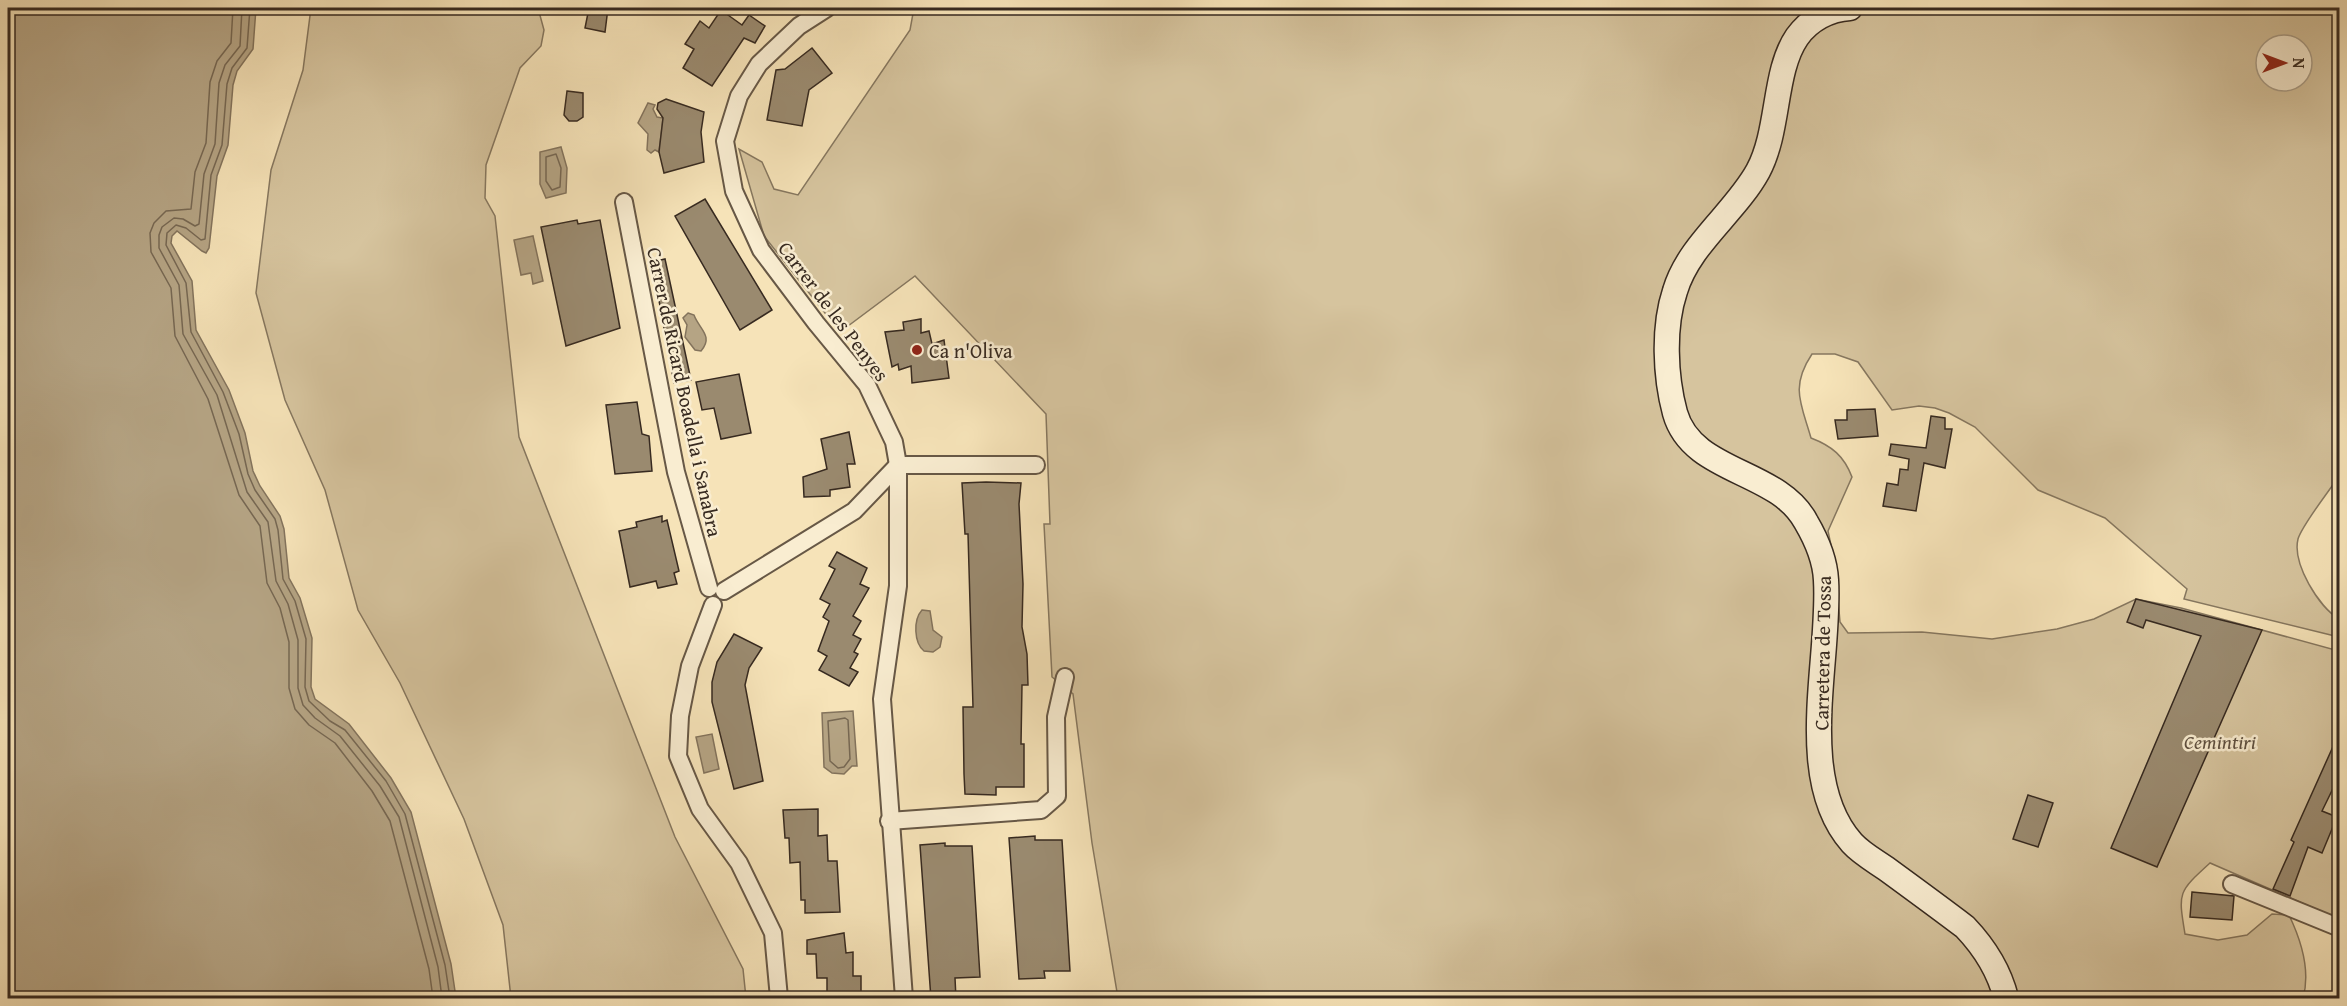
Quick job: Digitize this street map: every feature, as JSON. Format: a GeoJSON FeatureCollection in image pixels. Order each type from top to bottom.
{"type":"FeatureCollection","features":[{"type":"Feature","properties":{"kind":"main road","name":"Carretera de Tossa"},"geometry":{"type":"LineString","coordinates":[[1850,8],[1829,12],[1814,19],[1797,37],[1780,81],[1776,117],[1759,169],[1741,197],[1695,252],[1675,291],[1668,325],[1669,377],[1675,415],[1694,444],[1704,453],[1771,488],[1804,518],[1817,543],[1826,577],[1820,747],[1826,792],[1836,818],[1853,844],[1965,927],[1977,939],[1989,956],[2006,999]]}},
{"type":"Feature","properties":{"kind":"street","name":"Carrer de les Penyes"},"geometry":{"type":"LineString","coordinates":[[827,8],[799,26],[759,63],[739,96],[725,141],[734,191],[761,250],[816,323],[867,385],[894,442],[898,465],[898,586],[882,699],[889,821],[904,999]]}},
{"type":"Feature","properties":{"kind":"street","name":"Carrer de Ricard Boadella i Sanabra"},"geometry":{"type":"LineString","coordinates":[[624,202],[676,472],[716,590]]}},
{"type":"Feature","properties":{"kind":"street"},"geometry":{"type":"LineString","coordinates":[[779,999],[773,933],[739,863],[700,809],[678,756],[680,716],[690,666],[713,605],[723,601],[716,590],[854,511],[898,465],[1036,465]]}},
{"type":"Feature","properties":{"kind":"street"},"geometry":{"type":"LineString","coordinates":[[889,821],[1041,810],[1057,796],[1056,717],[1065,677]]}},
{"type":"Feature","properties":{"kind":"street"},"geometry":{"type":"LineString","coordinates":[[2232,884],[2340,928]]}},
{"type":"Feature","properties":{"kind":"green space"},"geometry":{"type":"Polygon","coordinates":[[[311,8],[538,8],[544,30],[541,46],[520,68],[486,165],[485,198],[495,216],[519,437],[675,837],[743,969],[746,998],[511,998],[503,925],[464,819],[400,683],[358,610],[325,490],[285,400],[256,293],[271,170],[303,70],[311,8]]]}},
{"type":"Feature","properties":{"kind":"green space","name":"Cemintiri"},"geometry":{"type":"Polygon","coordinates":[[[914,8],[2339,8],[2339,476],[2305,525],[2298,539],[2297,549],[2309,584],[2323,605],[2339,619],[2339,637],[2184,599],[2187,589],[2105,518],[2038,490],[1975,427],[1949,413],[1919,406],[1892,410],[1858,362],[1835,354],[1812,354],[1805,366],[1799,386],[1801,405],[1811,438],[1836,453],[1845,463],[1852,477],[1828,531],[1835,564],[1840,622],[1848,633],[1922,632],[1992,639],[2057,629],[2094,619],[2136,599],[2181,608],[2339,651],[2339,919],[2210,863],[2186,887],[2181,901],[2185,934],[2218,940],[2247,935],[2272,914],[2289,915],[2304,955],[2306,977],[2303,998],[1118,998],[1092,843],[1073,694],[1052,677],[1044,524],[1050,524],[1046,414],[915,276],[840,332],[764,236],[739,149],[762,162],[774,189],[798,195],[910,30],[914,8]]]}},
{"type":"Feature","properties":{"kind":"water"},"geometry":{"type":"Polygon","coordinates":[[[8,8],[256,8],[253,49],[237,71],[233,85],[228,145],[217,176],[209,248],[206,253],[202,251],[177,231],[172,236],[171,243],[192,281],[196,330],[229,390],[245,433],[253,471],[280,516],[284,529],[289,578],[300,598],[312,638],[311,687],[315,699],[349,724],[391,778],[411,812],[451,964],[456,998],[8,998],[8,8]]]}},
{"type":"Feature","properties":{"kind":"water"},"geometry":{"type":"Polygon","coordinates":[[[648,103],[655,105],[653,109],[657,117],[663,118],[659,152],[655,150],[651,153],[647,150],[648,134],[638,123],[648,103]]]}},
{"type":"Feature","properties":{"kind":"water"},"geometry":{"type":"Polygon","coordinates":[[[561,147],[567,168],[566,193],[546,198],[540,184],[540,152],[561,147]]]}},
{"type":"Feature","properties":{"kind":"water"},"geometry":{"type":"Polygon","coordinates":[[[533,236],[543,281],[533,284],[531,273],[521,275],[514,240],[533,236]]]}},
{"type":"Feature","properties":{"kind":"water"},"geometry":{"type":"Polygon","coordinates":[[[688,313],[694,315],[706,337],[705,346],[701,351],[695,350],[685,337],[687,325],[683,318],[688,313]]]}},
{"type":"Feature","properties":{"kind":"water"},"geometry":{"type":"Polygon","coordinates":[[[922,610],[930,611],[933,630],[942,637],[940,647],[933,652],[924,651],[918,643],[916,625],[922,610]]]}},
{"type":"Feature","properties":{"kind":"water"},"geometry":{"type":"Polygon","coordinates":[[[853,711],[857,766],[852,766],[844,774],[832,773],[824,767],[822,713],[853,711]]]}},
{"type":"Feature","properties":{"kind":"water"},"geometry":{"type":"Polygon","coordinates":[[[712,734],[719,769],[704,773],[696,737],[712,734]]]}},
{"type":"Feature","properties":{"kind":"building"},"geometry":{"type":"Polygon","coordinates":[[[589,8],[608,8],[605,32],[585,28],[589,8]]]}},
{"type":"Feature","properties":{"kind":"building"},"geometry":{"type":"Polygon","coordinates":[[[721,10],[742,25],[749,15],[765,26],[755,43],[744,38],[712,86],[683,68],[694,49],[685,44],[700,21],[709,28],[721,10]]]}},
{"type":"Feature","properties":{"kind":"building"},"geometry":{"type":"Polygon","coordinates":[[[812,48],[832,73],[809,90],[802,126],[767,120],[776,70],[785,69],[812,48]]]}},
{"type":"Feature","properties":{"kind":"building"},"geometry":{"type":"Polygon","coordinates":[[[567,91],[583,93],[583,117],[577,121],[569,121],[564,115],[567,91]]]}},
{"type":"Feature","properties":{"kind":"building"},"geometry":{"type":"Polygon","coordinates":[[[666,99],[704,112],[701,132],[704,162],[664,173],[659,152],[663,118],[657,109],[658,103],[666,99]]]}},
{"type":"Feature","properties":{"kind":"building"},"geometry":{"type":"Polygon","coordinates":[[[705,199],[772,310],[740,330],[675,216],[705,199]]]}},
{"type":"Feature","properties":{"kind":"building"},"geometry":{"type":"Polygon","coordinates":[[[577,220],[578,224],[600,220],[620,328],[566,346],[541,227],[577,220]]]}},
{"type":"Feature","properties":{"kind":"building"},"geometry":{"type":"Polygon","coordinates":[[[665,259],[691,380],[674,383],[652,262],[665,259]]]}},
{"type":"Feature","properties":{"kind":"building","name":"Ca n'Oliva"},"geometry":{"type":"Polygon","coordinates":[[[921,319],[921,333],[929,331],[932,344],[944,340],[949,378],[912,383],[911,366],[899,370],[898,364],[892,367],[885,332],[904,330],[903,322],[921,319]]]}},
{"type":"Feature","properties":{"kind":"building"},"geometry":{"type":"Polygon","coordinates":[[[739,374],[751,433],[721,439],[714,408],[702,410],[696,382],[739,374]]]}},
{"type":"Feature","properties":{"kind":"building"},"geometry":{"type":"Polygon","coordinates":[[[637,402],[642,434],[649,436],[652,471],[615,474],[606,405],[637,402]]]}},
{"type":"Feature","properties":{"kind":"building"},"geometry":{"type":"Polygon","coordinates":[[[1875,409],[1878,436],[1838,439],[1835,420],[1847,420],[1847,410],[1875,409]]]}},
{"type":"Feature","properties":{"kind":"building"},"geometry":{"type":"Polygon","coordinates":[[[1931,416],[1945,418],[1945,429],[1952,429],[1945,468],[1924,463],[1916,511],[1883,506],[1887,483],[1898,485],[1900,469],[1908,470],[1909,459],[1889,455],[1891,444],[1926,448],[1931,416]]]}},
{"type":"Feature","properties":{"kind":"building"},"geometry":{"type":"Polygon","coordinates":[[[849,432],[855,464],[847,464],[850,487],[830,490],[830,496],[804,497],[803,477],[827,469],[821,439],[849,432]]]}},
{"type":"Feature","properties":{"kind":"building"},"geometry":{"type":"Polygon","coordinates":[[[962,483],[1021,483],[1019,504],[1023,584],[1022,627],[1027,654],[1028,685],[1022,685],[1021,744],[1024,744],[1024,787],[996,787],[996,795],[965,794],[964,774],[963,707],[973,707],[968,534],[965,534],[962,483]]]}},
{"type":"Feature","properties":{"kind":"building"},"geometry":{"type":"Polygon","coordinates":[[[662,516],[662,522],[667,520],[679,571],[674,573],[677,584],[658,588],[656,581],[630,587],[619,531],[637,527],[636,522],[662,516]]]}},
{"type":"Feature","properties":{"kind":"building"},"geometry":{"type":"Polygon","coordinates":[[[837,552],[867,568],[860,584],[869,588],[853,616],[861,621],[853,635],[861,639],[854,652],[858,654],[850,668],[858,672],[849,686],[819,670],[827,656],[818,651],[829,621],[823,617],[830,604],[820,599],[835,569],[829,566],[837,552]]]}},
{"type":"Feature","properties":{"kind":"building"},"geometry":{"type":"Polygon","coordinates":[[[2136,599],[2262,630],[2157,867],[2111,848],[2201,636],[2146,620],[2143,628],[2127,622],[2136,599]]]}},
{"type":"Feature","properties":{"kind":"building"},"geometry":{"type":"Polygon","coordinates":[[[734,634],[762,648],[749,668],[745,685],[763,781],[734,789],[712,702],[712,682],[717,662],[734,634]]]}},
{"type":"Feature","properties":{"kind":"building"},"geometry":{"type":"Polygon","coordinates":[[[2340,731],[2340,774],[2322,811],[2337,817],[2322,853],[2308,847],[2290,896],[2273,889],[2294,842],[2291,840],[2340,731]]]}},
{"type":"Feature","properties":{"kind":"building"},"geometry":{"type":"Polygon","coordinates":[[[2028,795],[2053,803],[2038,847],[2013,839],[2028,795]]]}},
{"type":"Feature","properties":{"kind":"building"},"geometry":{"type":"Polygon","coordinates":[[[818,809],[818,836],[827,835],[828,861],[837,861],[840,912],[805,913],[805,900],[801,900],[800,862],[790,863],[789,838],[785,838],[783,810],[818,809]]]}},
{"type":"Feature","properties":{"kind":"building"},"geometry":{"type":"Polygon","coordinates":[[[1035,836],[1035,840],[1062,840],[1070,971],[1044,971],[1045,978],[1019,979],[1009,838],[1035,836]]]}},
{"type":"Feature","properties":{"kind":"building"},"geometry":{"type":"Polygon","coordinates":[[[945,843],[945,846],[972,846],[980,977],[955,978],[956,999],[931,999],[920,845],[945,843]]]}},
{"type":"Feature","properties":{"kind":"building"},"geometry":{"type":"Polygon","coordinates":[[[2192,892],[2234,896],[2232,920],[2190,917],[2192,892]]]}},
{"type":"Feature","properties":{"kind":"building"},"geometry":{"type":"Polygon","coordinates":[[[844,933],[846,953],[853,952],[853,976],[861,976],[861,999],[827,999],[827,978],[817,978],[816,954],[807,954],[807,940],[844,933]]]}},
{"type":"Feature","properties":{"kind":"place","name":"Ca n'Oliva"},"geometry":{"type":"Point","coordinates":[917,350]}}]}
